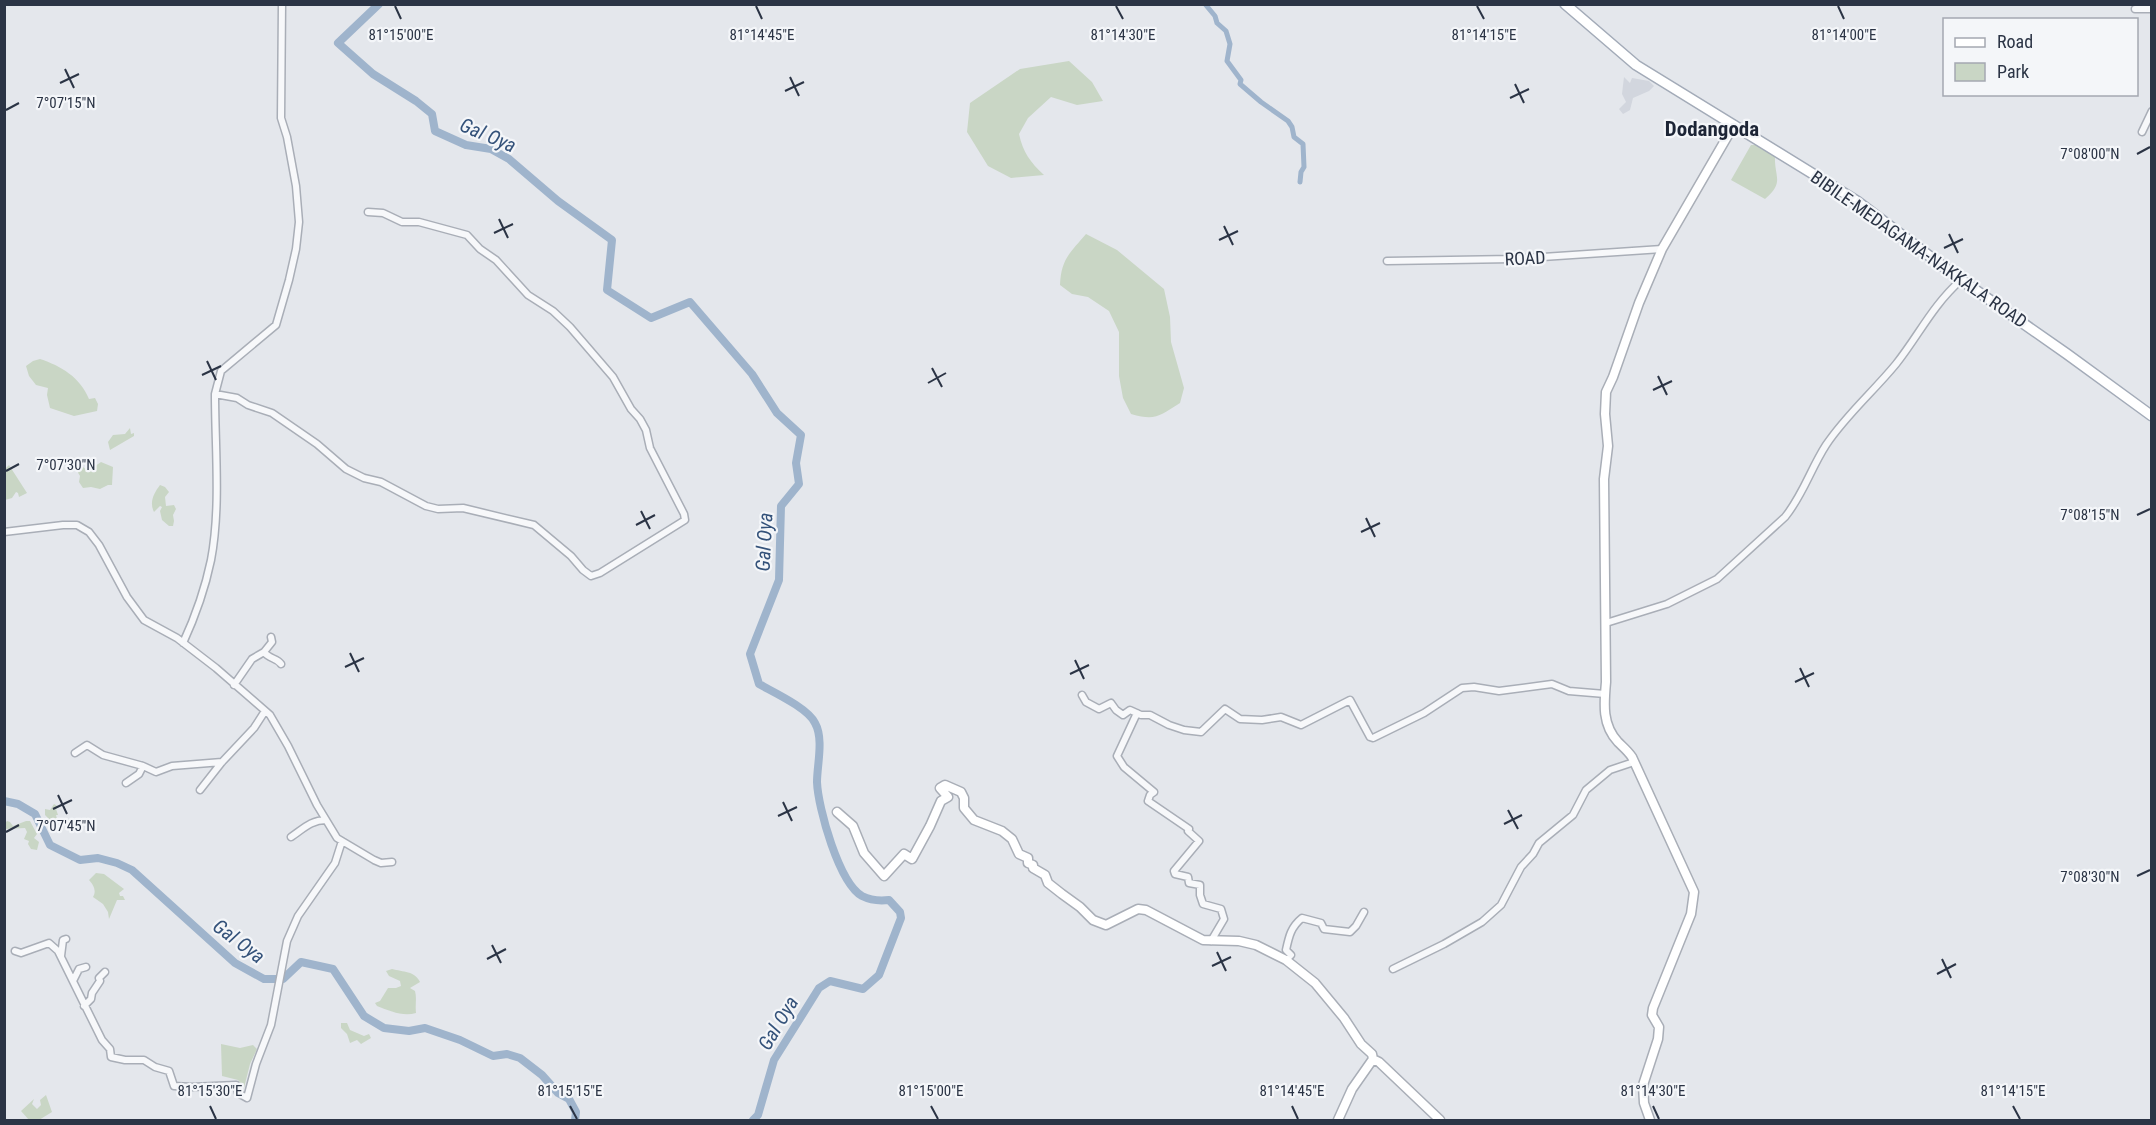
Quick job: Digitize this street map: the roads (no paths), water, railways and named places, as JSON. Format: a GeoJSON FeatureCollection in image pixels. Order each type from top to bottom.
{"type":"FeatureCollection","features":[{"type":"Feature","properties":{"kind":"main road","name":"BIBILE-MEDAGAMA-NAKKALA ROAD"},"geometry":{"type":"LineString","coordinates":[[1565,4],[1636,65],[1857,201],[1961,280],[2151,416]]}},
{"type":"Feature","properties":{"kind":"main road"},"geometry":{"type":"LineString","coordinates":[[1650,1120],[1644,1103],[1643,1085],[1658,1039],[1659,1027],[1652,1015],[1653,1008],[1679,948],[1691,914],[1694,892],[1635,762],[1609,729],[1604,711],[1606,623],[1604,479],[1608,446],[1604,399],[1639,303],[1662,249],[1734,125]]}},
{"type":"Feature","properties":{"kind":"main road"},"geometry":{"type":"LineString","coordinates":[[837,812],[853,826],[864,853],[884,876],[904,855],[912,859],[941,801],[948,797],[940,788],[945,785],[961,792],[964,798],[964,808],[974,820],[1002,831],[1012,839],[1019,854],[1028,858],[1028,863],[1045,875],[1048,883],[1093,920],[1106,925],[1138,909],[1146,910],[1203,940],[1239,941],[1256,945],[1286,960],[1315,983],[1344,1018],[1361,1044],[1372,1054],[1373,1059],[1379,1062],[1440,1120]]}},
{"type":"Feature","properties":{"kind":"main road"},"geometry":{"type":"LineString","coordinates":[[1338,1120],[1352,1089],[1373,1059]]}},
{"type":"Feature","properties":{"kind":"street"},"geometry":{"type":"LineString","coordinates":[[183,644],[195,617],[211,560],[216,509],[215,394],[221,371],[276,325],[296,249],[299,222],[296,186],[281,118],[282,4]]}},
{"type":"Feature","properties":{"kind":"street"},"geometry":{"type":"LineString","coordinates":[[2134,11],[2151,9]]}},
{"type":"Feature","properties":{"kind":"street"},"geometry":{"type":"LineString","coordinates":[[2142,132],[2151,111]]}},
{"type":"Feature","properties":{"kind":"street"},"geometry":{"type":"LineString","coordinates":[[215,394],[237,398],[248,405],[272,413],[316,444],[346,469],[364,478],[381,482],[426,506],[438,509],[463,508],[534,525],[591,576],[600,573],[685,520],[684,513],[650,448],[646,430],[640,419],[630,410],[613,377],[570,327],[553,311],[528,295],[496,260],[480,249],[467,235],[418,222],[402,222],[383,213],[368,212]]}},
{"type":"Feature","properties":{"kind":"street","name":"ROAD"},"geometry":{"type":"LineString","coordinates":[[1387,261],[1513,259],[1662,249]]}},
{"type":"Feature","properties":{"kind":"street"},"geometry":{"type":"LineString","coordinates":[[1606,623],[1666,604],[1717,579],[1785,517],[1795,505],[1815,464],[1843,422],[1897,363],[1924,322],[1961,280]]}},
{"type":"Feature","properties":{"kind":"street"},"geometry":{"type":"LineString","coordinates":[[4,532],[56,525],[77,525],[83,528],[99,545],[140,616],[149,625],[177,638],[198,654],[270,716],[337,838],[381,863],[392,862]]}},
{"type":"Feature","properties":{"kind":"street"},"geometry":{"type":"LineString","coordinates":[[234,685],[252,658],[264,652],[272,642],[271,637]]}},
{"type":"Feature","properties":{"kind":"street"},"geometry":{"type":"LineString","coordinates":[[264,652],[280,664]]}},
{"type":"Feature","properties":{"kind":"street"},"geometry":{"type":"LineString","coordinates":[[1082,695],[1086,702],[1099,709],[1111,703],[1123,715],[1130,710],[1150,715],[1184,730],[1201,732],[1225,709],[1240,719],[1262,720],[1281,717],[1301,725],[1350,700],[1370,737],[1373,738],[1424,713],[1462,688],[1474,687],[1499,691],[1552,684],[1569,691],[1605,694]]}},
{"type":"Feature","properties":{"kind":"street"},"geometry":{"type":"LineString","coordinates":[[200,790],[222,762],[254,728],[265,711]]}},
{"type":"Feature","properties":{"kind":"street"},"geometry":{"type":"LineString","coordinates":[[1137,713],[1117,756],[1124,767],[1154,792],[1150,795],[1149,801],[1189,829],[1188,831],[1199,841],[1174,871],[1175,874],[1188,877],[1189,883],[1200,885],[1203,904],[1221,909],[1224,920],[1211,941]]}},
{"type":"Feature","properties":{"kind":"street"},"geometry":{"type":"LineString","coordinates":[[75,753],[87,745],[103,755],[156,772],[172,766],[222,762]]}},
{"type":"Feature","properties":{"kind":"street"},"geometry":{"type":"LineString","coordinates":[[1394,969],[1482,922],[1501,905],[1521,867],[1539,843],[1573,815],[1586,790],[1610,770],[1635,762]]}},
{"type":"Feature","properties":{"kind":"street"},"geometry":{"type":"LineString","coordinates":[[126,783],[139,774],[142,766]]}},
{"type":"Feature","properties":{"kind":"street"},"geometry":{"type":"LineString","coordinates":[[291,837],[311,823],[326,820]]}},
{"type":"Feature","properties":{"kind":"street"},"geometry":{"type":"LineString","coordinates":[[15,951],[21,952],[49,943],[61,957],[102,1040],[110,1049],[111,1057],[144,1060],[155,1067],[164,1068],[169,1071],[174,1086],[236,1085],[238,1093],[247,1098],[256,1064],[271,1025],[287,941],[298,916],[334,866],[342,841]]}},
{"type":"Feature","properties":{"kind":"street"},"geometry":{"type":"LineString","coordinates":[[1286,960],[1291,955],[1286,950],[1288,937],[1293,926],[1302,918],[1321,923],[1324,929],[1350,932],[1364,912]]}},
{"type":"Feature","properties":{"kind":"street"},"geometry":{"type":"LineString","coordinates":[[61,957],[63,940],[66,939]]}},
{"type":"Feature","properties":{"kind":"street"},"geometry":{"type":"LineString","coordinates":[[73,981],[79,969],[86,967]]}},
{"type":"Feature","properties":{"kind":"street"},"geometry":{"type":"LineString","coordinates":[[84,1006],[91,999],[100,981],[99,978],[105,972]]}},
{"type":"Feature","properties":{"kind":"waterway","name":"Gal Oya"},"geometry":{"type":"LineString","coordinates":[[379,4],[338,43],[373,74],[432,114],[435,131],[466,145],[491,149],[509,159],[558,201],[612,240],[607,290],[651,318],[690,302],[752,374],[777,413],[801,435],[796,463],[799,484],[781,506],[779,580],[750,654],[759,684],[798,706],[811,717],[818,729],[818,794],[831,844],[845,876],[862,896],[876,900],[889,900],[900,912],[901,918],[879,975],[863,989],[830,981],[819,988],[774,1060],[758,1115],[753,1120]]}},
{"type":"Feature","properties":{"kind":"waterway"},"geometry":{"type":"LineString","coordinates":[[1205,4],[1215,16],[1217,23],[1226,31],[1230,44],[1227,61],[1241,80],[1240,84],[1288,121],[1294,137],[1303,144],[1304,167],[1300,182]]}},
{"type":"Feature","properties":{"kind":"waterway","name":"Gal Oya"},"geometry":{"type":"LineString","coordinates":[[4,801],[18,804],[35,814],[50,845],[80,860],[98,858],[132,870],[235,963],[264,979],[283,979],[301,962],[333,969],[364,1016],[384,1028],[409,1031],[425,1028],[460,1040],[493,1056],[507,1054],[520,1058],[542,1075],[558,1093],[569,1099],[576,1112],[575,1120]]}},
{"type":"Feature","properties":{"kind":"district","name":"Dodangoda"},"geometry":{"type":"Point","coordinates":[1712,129]}}]}
